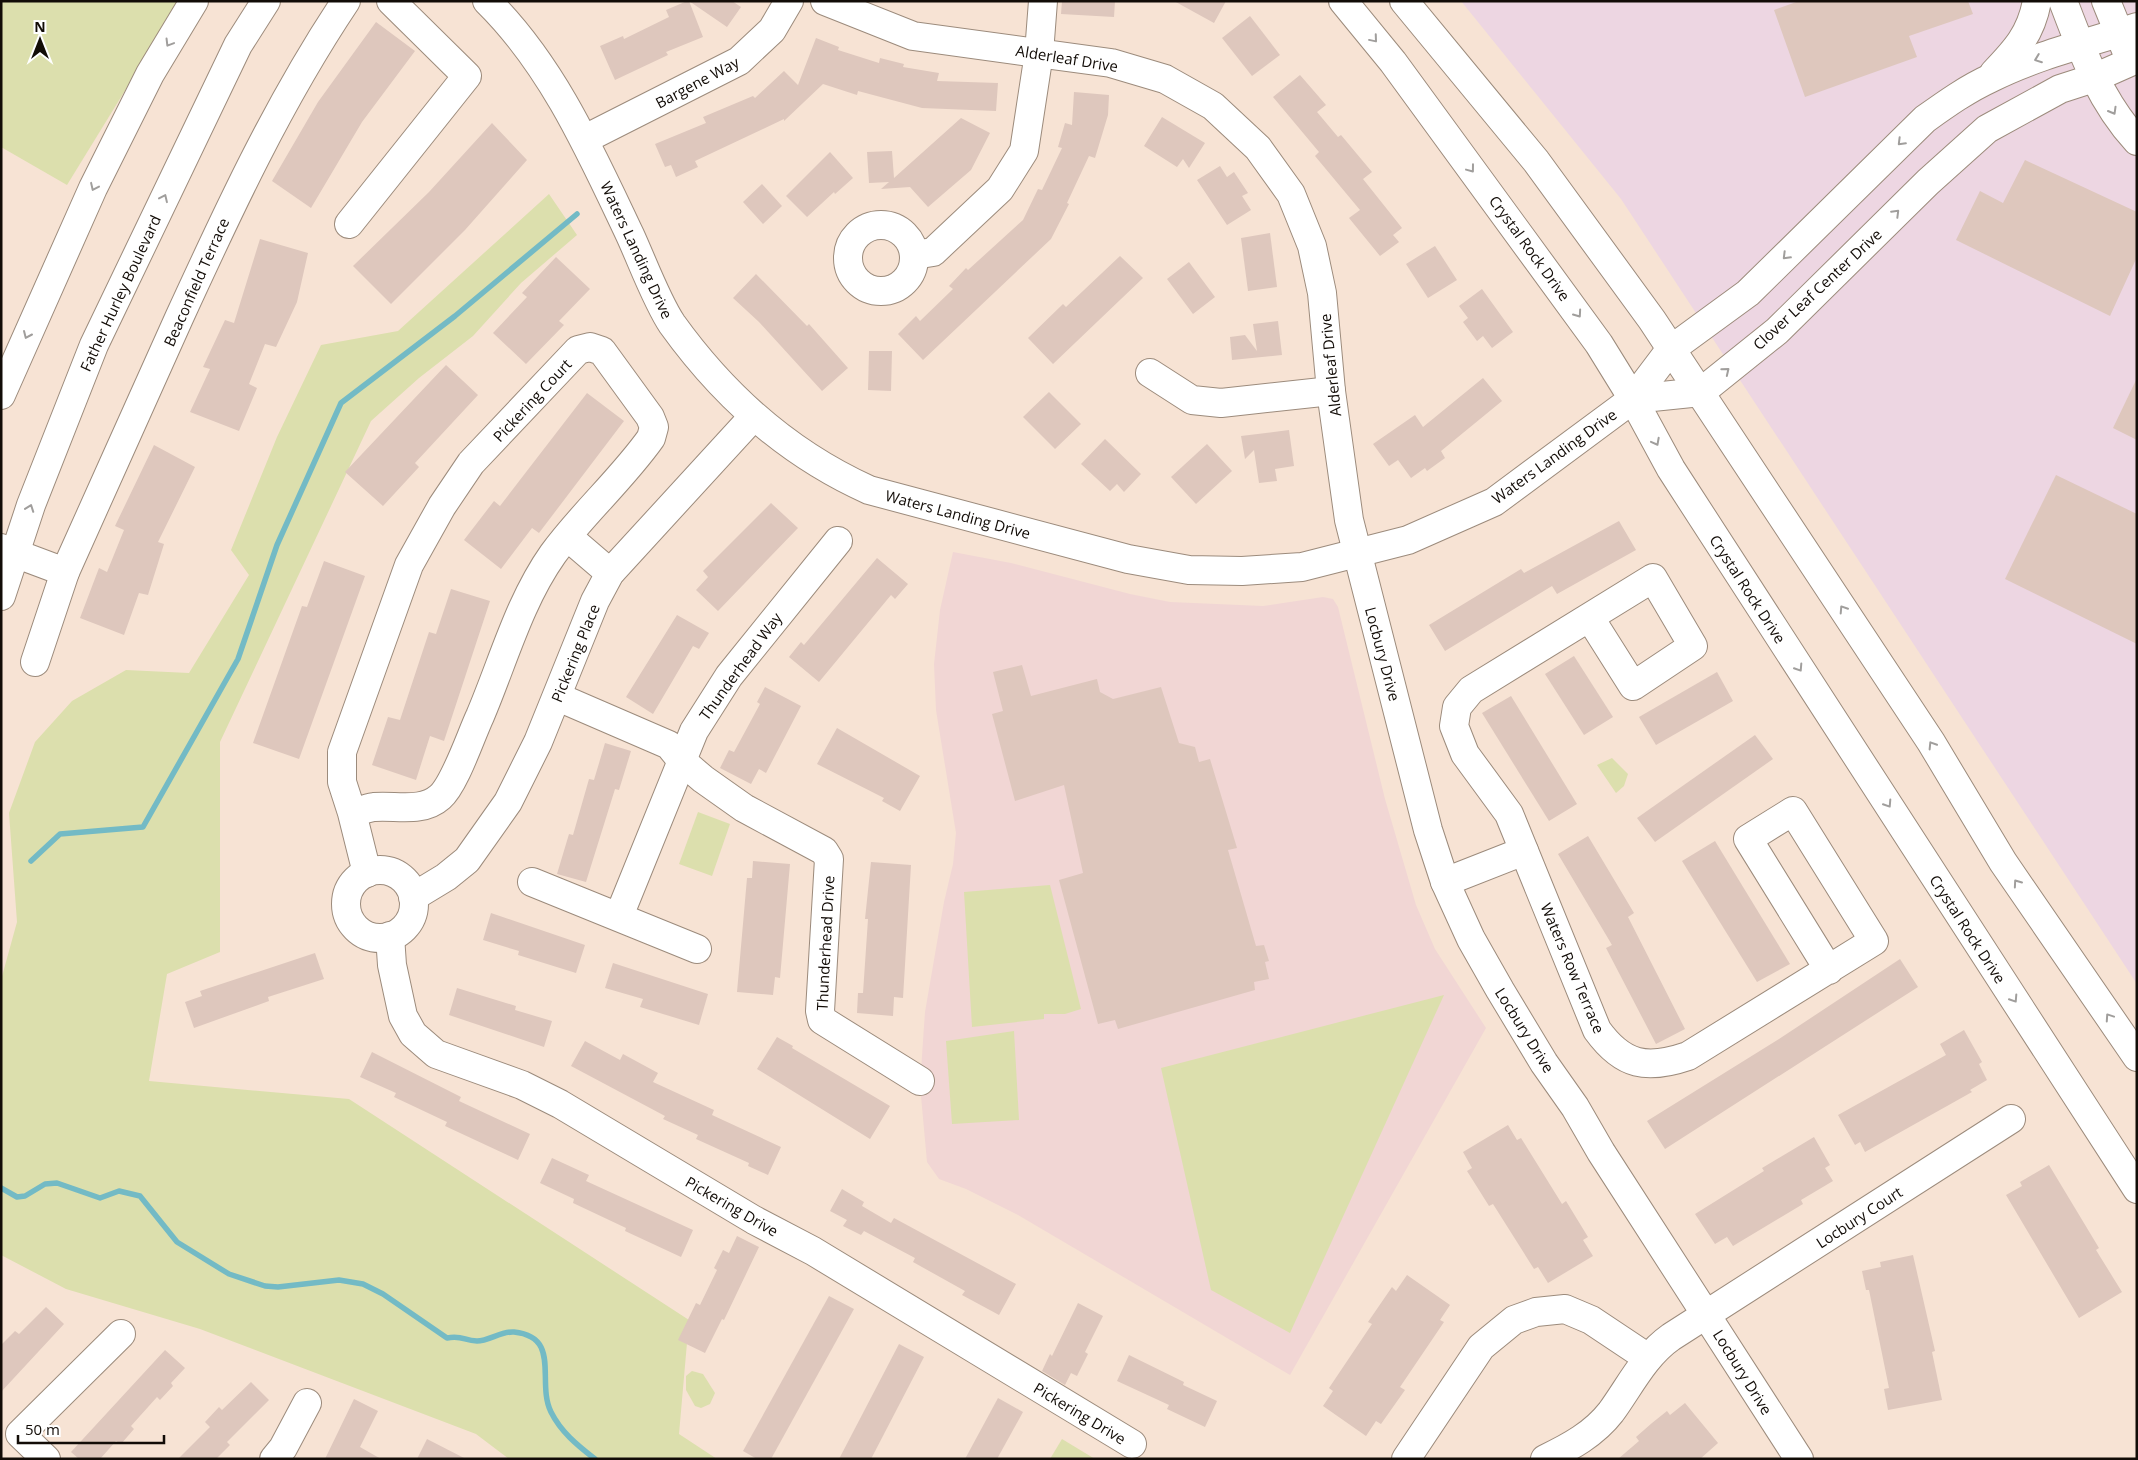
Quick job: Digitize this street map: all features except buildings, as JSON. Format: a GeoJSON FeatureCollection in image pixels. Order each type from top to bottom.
{"type":"FeatureCollection","features":[{"type":"Feature","properties":{"kind":"street"},"geometry":{"type":"LineString","coordinates":[[1,395],[98,180],[150,74],[194,1]]}},
{"type":"Feature","properties":{"kind":"street","name":"Father Hurley Boulevard"},"geometry":{"type":"LineString","coordinates":[[1,596],[8,551],[94,345],[238,45],[266,1]]}},
{"type":"Feature","properties":{"kind":"street","name":"Beaconfield Terrace"},"geometry":{"type":"LineString","coordinates":[[35,662],[65,572],[226,213],[278,112],[318,43],[346,1]]}},
{"type":"Feature","properties":{"kind":"street"},"geometry":{"type":"LineString","coordinates":[[349,224],[467,76],[390,1]]}},
{"type":"Feature","properties":{"kind":"street","name":"Waters Landing Drive"},"geometry":{"type":"LineString","coordinates":[[486,1],[534,58],[585,139],[671,323],[708,371],[753,417],[836,475],[869,490],[1128,559],[1189,570],[1242,572],[1302,567],[1408,540],[1494,502],[1633,399]]}},
{"type":"Feature","properties":{"kind":"street","name":"Bargene Way"},"geometry":{"type":"LineString","coordinates":[[585,139],[739,61],[772,30],[789,1]]}},
{"type":"Feature","properties":{"kind":"street","name":"Alderleaf Drive"},"geometry":{"type":"LineString","coordinates":[[825,1],[913,36],[1111,63],[1165,79],[1214,106],[1258,148],[1291,194],[1312,246],[1322,293],[1332,392],[1349,520],[1358,554]]}},
{"type":"Feature","properties":{"kind":"street"},"geometry":{"type":"LineString","coordinates":[[914,256],[932,252],[1000,189],[1024,152],[1039,53],[1043,1]]}},
{"type":"Feature","properties":{"kind":"street","name":"Crystal Rock Drive"},"geometry":{"type":"LineString","coordinates":[[1343,1],[1393,62],[1599,344],[1633,399],[1671,469],[2137,1189]]}},
{"type":"Feature","properties":{"kind":"street"},"geometry":{"type":"LineString","coordinates":[[1991,78],[2018,47],[2033,23],[2038,1]]}},
{"type":"Feature","properties":{"kind":"street"},"geometry":{"type":"LineString","coordinates":[[2063,1],[2094,78],[2118,120],[2137,141]]}},
{"type":"Feature","properties":{"kind":"street"},"geometry":{"type":"LineString","coordinates":[[2106,1],[2127,30],[2135,63]]}},
{"type":"Feature","properties":{"kind":"street"},"geometry":{"type":"LineString","coordinates":[[1411,4],[1536,161],[1652,320],[1670,350],[1701,392],[1931,742],[2003,862],[2137,1057]]}},
{"type":"Feature","properties":{"kind":"street"},"geometry":{"type":"LineString","coordinates":[[1633,399],[1670,350],[1748,293],[1925,118],[1958,95],[1991,78],[2079,44],[2127,30]]}},
{"type":"Feature","properties":{"kind":"street","name":"Clover Leaf Center Drive"},"geometry":{"type":"LineString","coordinates":[[1701,392],[1777,331],[1928,182],[1987,129],[2060,89],[2135,63]]}},
{"type":"Feature","properties":{"kind":"street","name":"Pickering Court"},"geometry":{"type":"LineString","coordinates":[[352,813],[374,807],[408,808],[428,804],[440,797],[451,781],[492,687],[521,612],[553,554],[642,451],[651,438],[654,427],[650,417],[602,351],[590,348],[578,350],[471,463],[442,506],[409,565],[342,752],[342,782],[367,873]]}},
{"type":"Feature","properties":{"kind":"street"},"geometry":{"type":"LineString","coordinates":[[1150,373],[1192,400],[1221,403],[1332,392]]}},
{"type":"Feature","properties":{"kind":"street"},"geometry":{"type":"LineString","coordinates":[[1633,399],[1701,392]]}},
{"type":"Feature","properties":{"kind":"street","name":"Pickering Place"},"geometry":{"type":"LineString","coordinates":[[413,897],[446,877],[467,860],[485,838],[508,802],[558,697],[580,637],[610,574],[753,417]]}},
{"type":"Feature","properties":{"kind":"street"},"geometry":{"type":"LineString","coordinates":[[568,537],[610,574]]}},
{"type":"Feature","properties":{"kind":"street","name":"Thunderhead Way"},"geometry":{"type":"LineString","coordinates":[[619,916],[694,731],[729,676],[838,541]]}},
{"type":"Feature","properties":{"kind":"street"},"geometry":{"type":"LineString","coordinates":[[8,551],[65,572]]}},
{"type":"Feature","properties":{"kind":"street","name":"Locbury Drive"},"geometry":{"type":"LineString","coordinates":[[1358,554],[1428,830],[1445,882],[1471,939],[1544,1063],[1575,1107],[1601,1152],[1799,1459]]}},
{"type":"Feature","properties":{"kind":"street","name":"Waters Row Terrace"},"geometry":{"type":"LineString","coordinates":[[1590,618],[1471,690],[1457,707],[1454,726],[1465,754],[1509,814],[1597,1030],[1610,1048],[1626,1058],[1644,1064],[1665,1064],[1688,1056],[1829,970],[1874,941],[1793,810],[1748,838],[1829,970]]}},
{"type":"Feature","properties":{"kind":"street","name":"Thunderhead Drive"},"geometry":{"type":"LineString","coordinates":[[558,697],[669,745],[682,761],[744,808],[824,851],[829,859],[820,1011],[822,1020],[920,1081]]}},
{"type":"Feature","properties":{"kind":"street"},"geometry":{"type":"LineString","coordinates":[[1445,882],[1524,851]]}},
{"type":"Feature","properties":{"kind":"street"},"geometry":{"type":"LineString","coordinates":[[387,871],[396,874],[410,888],[413,897],[412,917],[399,932],[380,938],[369,936],[351,922],[347,911],[346,899],[350,888],[357,879],[367,873],[387,871]]}},
{"type":"Feature","properties":{"kind":"street"},"geometry":{"type":"LineString","coordinates":[[532,882],[696,949]]}},
{"type":"Feature","properties":{"kind":"street","name":"Pickering Drive"},"geometry":{"type":"LineString","coordinates":[[390,936],[392,965],[403,1016],[413,1034],[436,1054],[522,1085],[560,1104],[754,1220],[812,1251],[1132,1444]]}},
{"type":"Feature","properties":{"kind":"street","name":"Locbury Court"},"geometry":{"type":"LineString","coordinates":[[1545,1459],[1572,1446],[1592,1431],[1610,1413],[1658,1346],[2011,1119]]}},
{"type":"Feature","properties":{"kind":"street"},"geometry":{"type":"LineString","coordinates":[[1406,1459],[1481,1347],[1514,1320],[1536,1312],[1566,1309],[1591,1320],[1648,1358]]}},
{"type":"Feature","properties":{"kind":"street"},"geometry":{"type":"LineString","coordinates":[[46,1459],[20,1434],[121,1334]]}},
{"type":"Feature","properties":{"kind":"street"},"geometry":{"type":"LineString","coordinates":[[274,1459],[283,1448],[307,1403]]}},
{"type":"Feature","properties":{"kind":"shaded area"},"geometry":{"type":"Polygon","coordinates":[[[1461,1],[2137,1],[2137,984],[1621,199],[1461,1]]]}},
{"type":"Feature","properties":{"kind":"shaded area"},"geometry":{"type":"Polygon","coordinates":[[[953,552],[1011,563],[1130,594],[1170,602],[1263,606],[1323,597],[1333,599],[1338,607],[1385,799],[1416,905],[1435,949],[1486,1028],[1290,1375],[1018,1215],[966,1189],[939,1179],[927,1162],[920,1085],[925,1012],[944,902],[953,864],[956,833],[936,710],[934,664],[940,610],[953,552]]]}},
{"type":"Feature","properties":{"kind":"green space"},"geometry":{"type":"Polygon","coordinates":[[[1,1],[180,1],[67,185],[1,147],[1,1]]]}},
{"type":"Feature","properties":{"kind":"green space"},"geometry":{"type":"Polygon","coordinates":[[[549,194],[577,235],[521,283],[473,336],[419,378],[371,421],[220,742],[220,952],[167,974],[149,1081],[349,1099],[689,1320],[679,1434],[717,1459],[509,1459],[476,1434],[200,1329],[66,1289],[1,1255],[1,980],[17,922],[9,813],[35,742],[72,701],[126,670],[189,673],[249,575],[231,550],[277,437],[321,345],[398,331],[549,194]]]}},
{"type":"Feature","properties":{"kind":"green space"},"geometry":{"type":"Polygon","coordinates":[[[1612,758],[1628,774],[1624,786],[1616,793],[1597,765],[1612,758]]]}},
{"type":"Feature","properties":{"kind":"green space"},"geometry":{"type":"Polygon","coordinates":[[[698,812],[730,824],[712,876],[679,864],[698,812]]]}},
{"type":"Feature","properties":{"kind":"green space"},"geometry":{"type":"Polygon","coordinates":[[[1050,885],[1081,1009],[1065,1014],[1044,1014],[1044,1019],[972,1027],[964,892],[1050,885]]]}},
{"type":"Feature","properties":{"kind":"green space"},"geometry":{"type":"Polygon","coordinates":[[[1444,995],[1290,1333],[1211,1290],[1161,1068],[1444,995]]]}},
{"type":"Feature","properties":{"kind":"green space"},"geometry":{"type":"Polygon","coordinates":[[[1014,1031],[1019,1120],[952,1124],[946,1041],[1014,1031]]]}},
{"type":"Feature","properties":{"kind":"green space"},"geometry":{"type":"Polygon","coordinates":[[[692,1371],[703,1374],[715,1393],[710,1404],[701,1408],[695,1406],[686,1390],[686,1376],[692,1371]]]}},
{"type":"Feature","properties":{"kind":"green space"},"geometry":{"type":"Polygon","coordinates":[[[1062,1439],[1095,1459],[1050,1459],[1062,1439]]]}},
{"type":"Feature","properties":{"kind":"waterway"},"geometry":{"type":"LineString","coordinates":[[31,861],[60,834],[143,827],[238,659],[277,545],[341,403],[455,316],[577,214]]}},
{"type":"Feature","properties":{"kind":"waterway"},"geometry":{"type":"LineString","coordinates":[[1,1188],[17,1197],[25,1196],[45,1184],[57,1183],[100,1198],[119,1191],[140,1196],[177,1242],[229,1274],[265,1286],[278,1287],[339,1280],[363,1284],[383,1294],[447,1338],[457,1337],[477,1341],[509,1332],[529,1336],[538,1342],[543,1352],[547,1400],[551,1412],[565,1432],[595,1459]]}}]}
